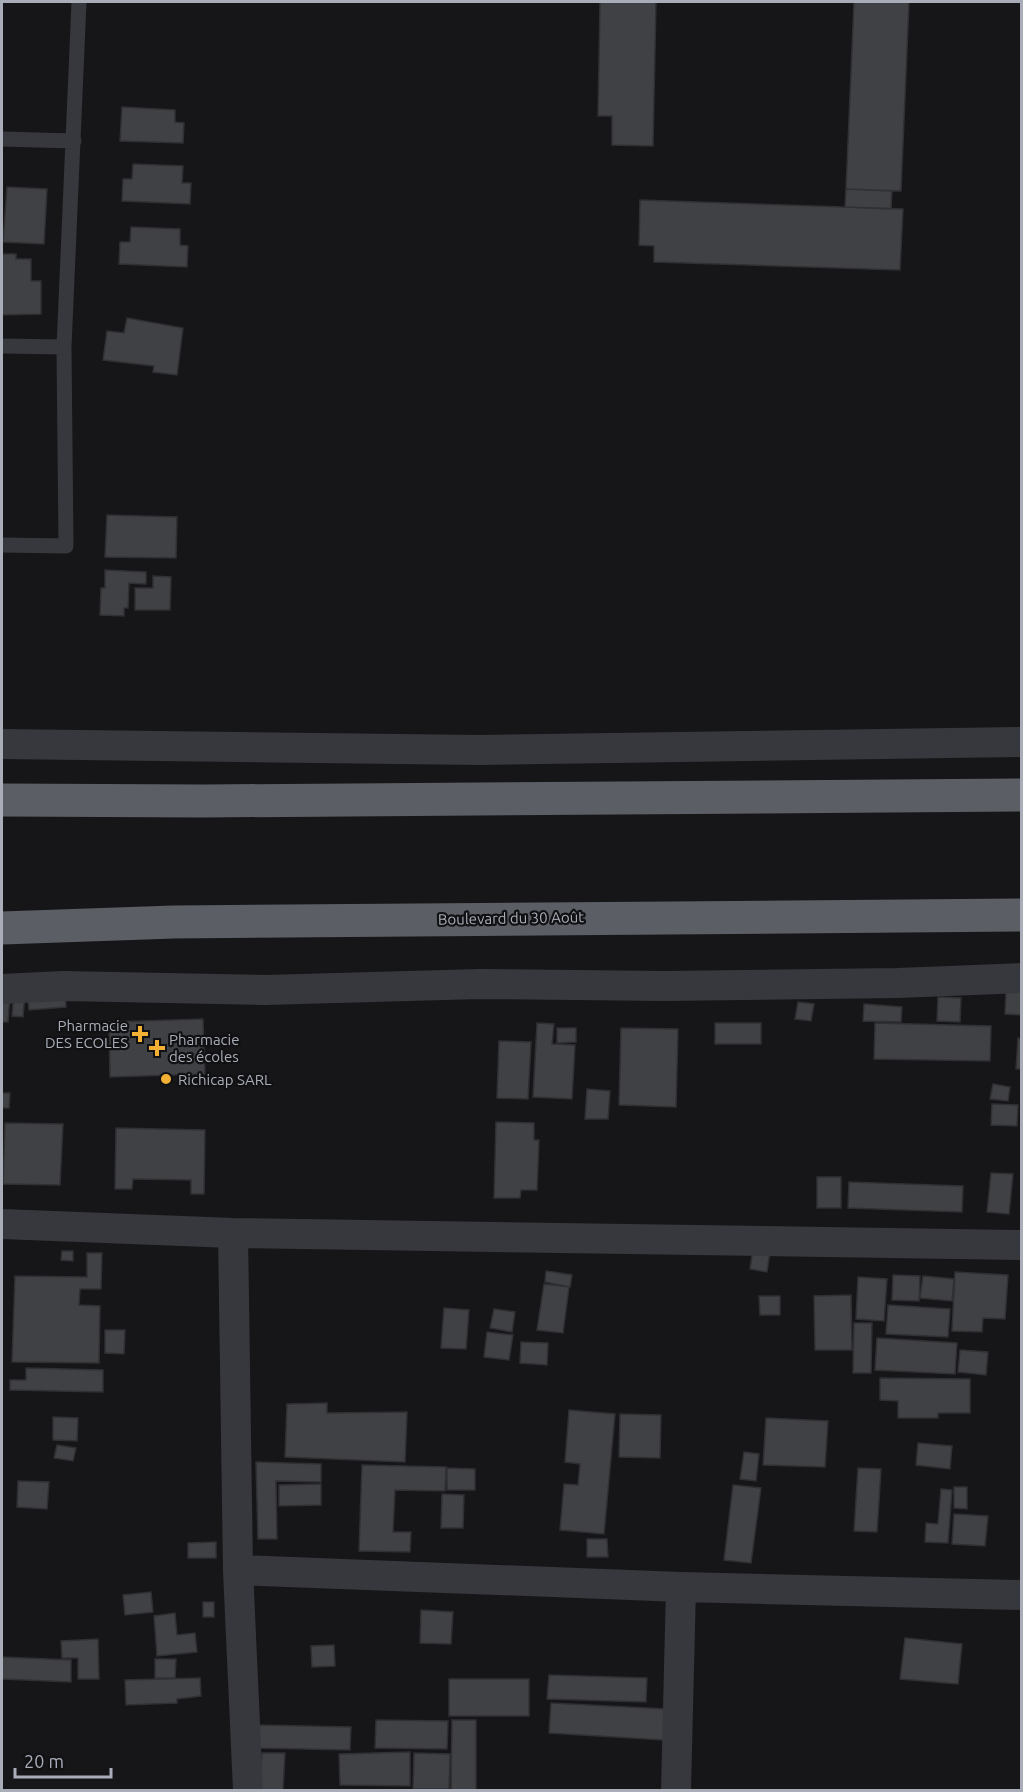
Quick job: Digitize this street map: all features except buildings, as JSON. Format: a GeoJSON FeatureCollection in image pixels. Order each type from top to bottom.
{"type":"FeatureCollection","features":[{"type":"Feature","properties":{"kind":"highway"},"geometry":{"type":"LineString","coordinates":[[2,800],[204,801],[1022,795]]}},
{"type":"Feature","properties":{"kind":"highway","name":"Boulevard du 30 Août"},"geometry":{"type":"LineString","coordinates":[[2,928],[174,922],[1022,915]]}},
{"type":"Feature","properties":{"kind":"street"},"geometry":{"type":"LineString","coordinates":[[2,744],[481,750],[1022,742]]}},
{"type":"Feature","properties":{"kind":"street"},"geometry":{"type":"LineString","coordinates":[[2,989],[63,986],[265,990],[480,984],[664,986],[898,983],[1022,978]]}},
{"type":"Feature","properties":{"kind":"street"},"geometry":{"type":"LineString","coordinates":[[2,1224],[233,1233],[1022,1245]]}},
{"type":"Feature","properties":{"kind":"street"},"geometry":{"type":"LineString","coordinates":[[233,1233],[238,1570],[248,1791]]}},
{"type":"Feature","properties":{"kind":"street"},"geometry":{"type":"LineString","coordinates":[[238,1570],[681,1587],[1022,1595]]}},
{"type":"Feature","properties":{"kind":"street"},"geometry":{"type":"LineString","coordinates":[[676,1791],[681,1587]]}},
{"type":"Feature","properties":{"kind":"lane"},"geometry":{"type":"LineString","coordinates":[[2,545],[66,546],[64,347],[79,2]]}},
{"type":"Feature","properties":{"kind":"lane"},"geometry":{"type":"LineString","coordinates":[[2,139],[74,141]]}},
{"type":"Feature","properties":{"kind":"lane"},"geometry":{"type":"LineString","coordinates":[[2,346],[64,347]]}},
{"type":"Feature","properties":{"kind":"place","name":"Pharmacie DES ECOLES"},"geometry":{"type":"Point","coordinates":[140,1034]}},
{"type":"Feature","properties":{"kind":"place","name":"Pharmacie des écoles"},"geometry":{"type":"Point","coordinates":[157,1048]}},
{"type":"Feature","properties":{"kind":"place","name":"Richicap SARL"},"geometry":{"type":"Point","coordinates":[166,1079]}}]}
